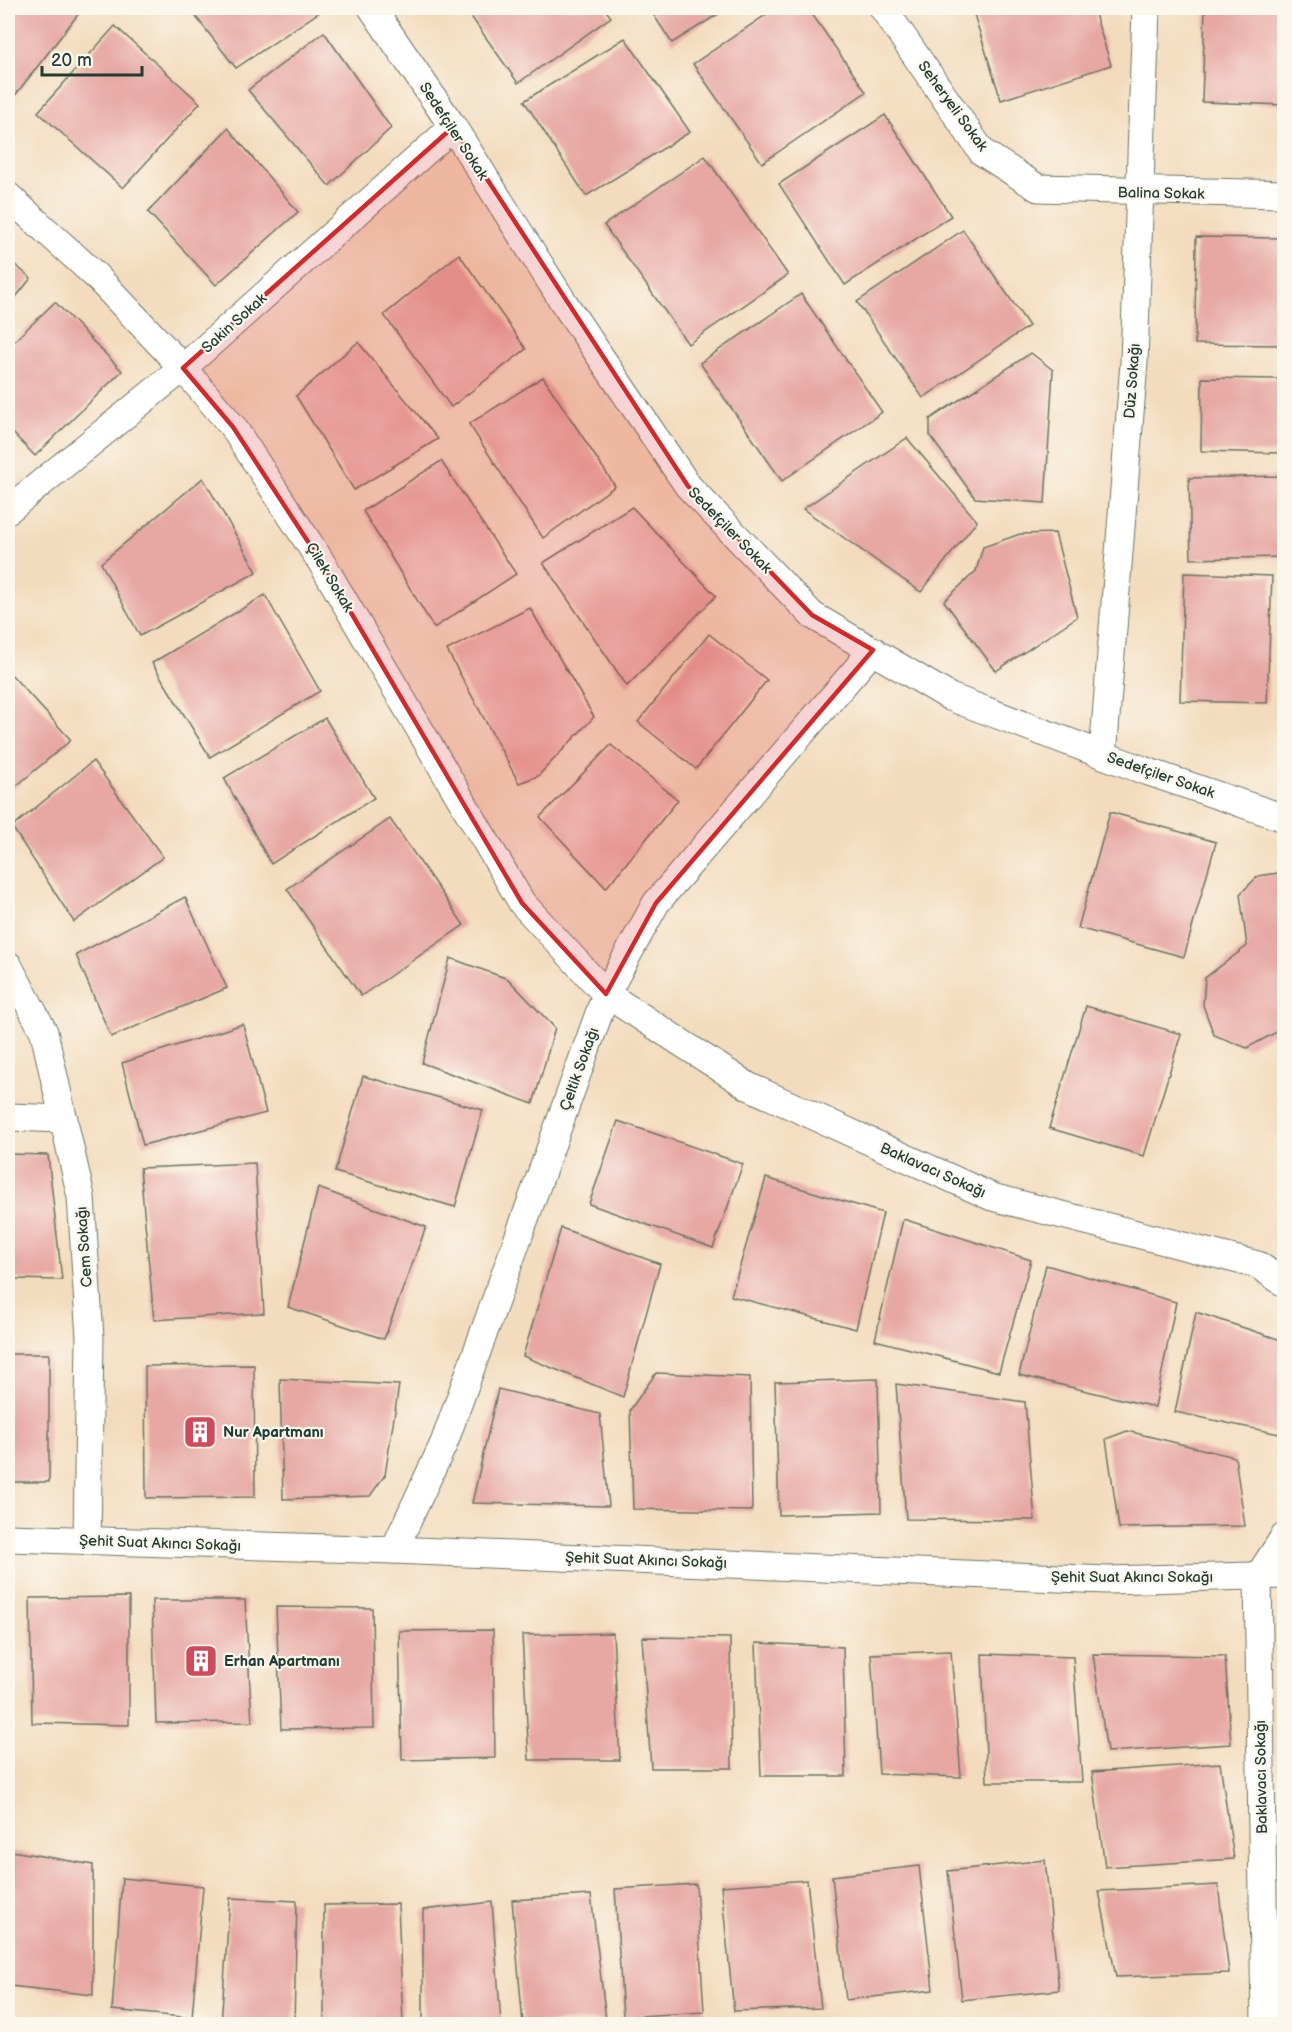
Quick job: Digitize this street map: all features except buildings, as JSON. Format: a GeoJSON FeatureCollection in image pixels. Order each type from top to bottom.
{"type":"FeatureCollection","features":[{"type":"Feature","properties":{"kind":"street","name":"Sedefçiler Sokak"},"geometry":{"type":"LineString","coordinates":[[372,8],[453,127],[564,303],[688,486],[812,615],[950,697],[1103,755],[1284,818]]}},
{"type":"Feature","properties":{"kind":"street","name":"Seheryeli Sokak"},"geometry":{"type":"LineString","coordinates":[[883,8],[982,152],[1038,188]]}},
{"type":"Feature","properties":{"kind":"street","name":"Düz Sokağı"},"geometry":{"type":"LineString","coordinates":[[1103,755],[1134,363],[1146,8]]}},
{"type":"Feature","properties":{"kind":"street","name":"Sakin Sokak"},"geometry":{"type":"LineString","coordinates":[[8,510],[183,368],[453,127]]}},
{"type":"Feature","properties":{"kind":"street","name":"Balina Sokak"},"geometry":{"type":"LineString","coordinates":[[1038,188],[1140,193],[1284,194]]}},
{"type":"Feature","properties":{"kind":"street","name":"Çilek Sokak"},"geometry":{"type":"LineString","coordinates":[[8,196],[95,275],[183,368],[233,427],[320,560],[522,903],[606,994]]}},
{"type":"Feature","properties":{"kind":"street","name":"Çeltik Sokağı"},"geometry":{"type":"LineString","coordinates":[[394,1550],[444,1443],[606,994],[656,903],[873,650]]}},
{"type":"Feature","properties":{"kind":"street","name":"Cem Sokağı"},"geometry":{"type":"LineString","coordinates":[[8,965],[44,1032],[81,1197],[90,1338],[87,1542]]}},
{"type":"Feature","properties":{"kind":"street","name":"Baklavacı Sokağı"},"geometry":{"type":"LineString","coordinates":[[606,994],[748,1086],[992,1197],[1258,1265],[1284,1283]]}},
{"type":"Feature","properties":{"kind":"street"},"geometry":{"type":"LineString","coordinates":[[8,1117],[64,1119]]}},
{"type":"Feature","properties":{"kind":"street"},"geometry":{"type":"LineString","coordinates":[[1271,1576],[1284,1537]]}},
{"type":"Feature","properties":{"kind":"street","name":"Şehit Suat Akıncı Sokağı"},"geometry":{"type":"LineString","coordinates":[[8,1538],[394,1550],[1107,1580],[1271,1576]]}},
{"type":"Feature","properties":{"kind":"street","name":"Baklavacı Sokağı"},"geometry":{"type":"LineString","coordinates":[[1264,2025],[1271,1576]]}},
{"type":"Feature","properties":{"kind":"highlighted area"},"geometry":{"type":"Polygon","coordinates":[[[453,127],[688,486],[812,615],[873,650],[656,903],[606,994],[522,903],[320,560],[233,427],[183,368],[453,127]]]}},
{"type":"Feature","properties":{"kind":"place","name":"Nur Apartmanı"},"geometry":{"type":"Point","coordinates":[200,1432]}},
{"type":"Feature","properties":{"kind":"place","name":"Erhan Apartmanı"},"geometry":{"type":"Point","coordinates":[201,1661]}}]}
